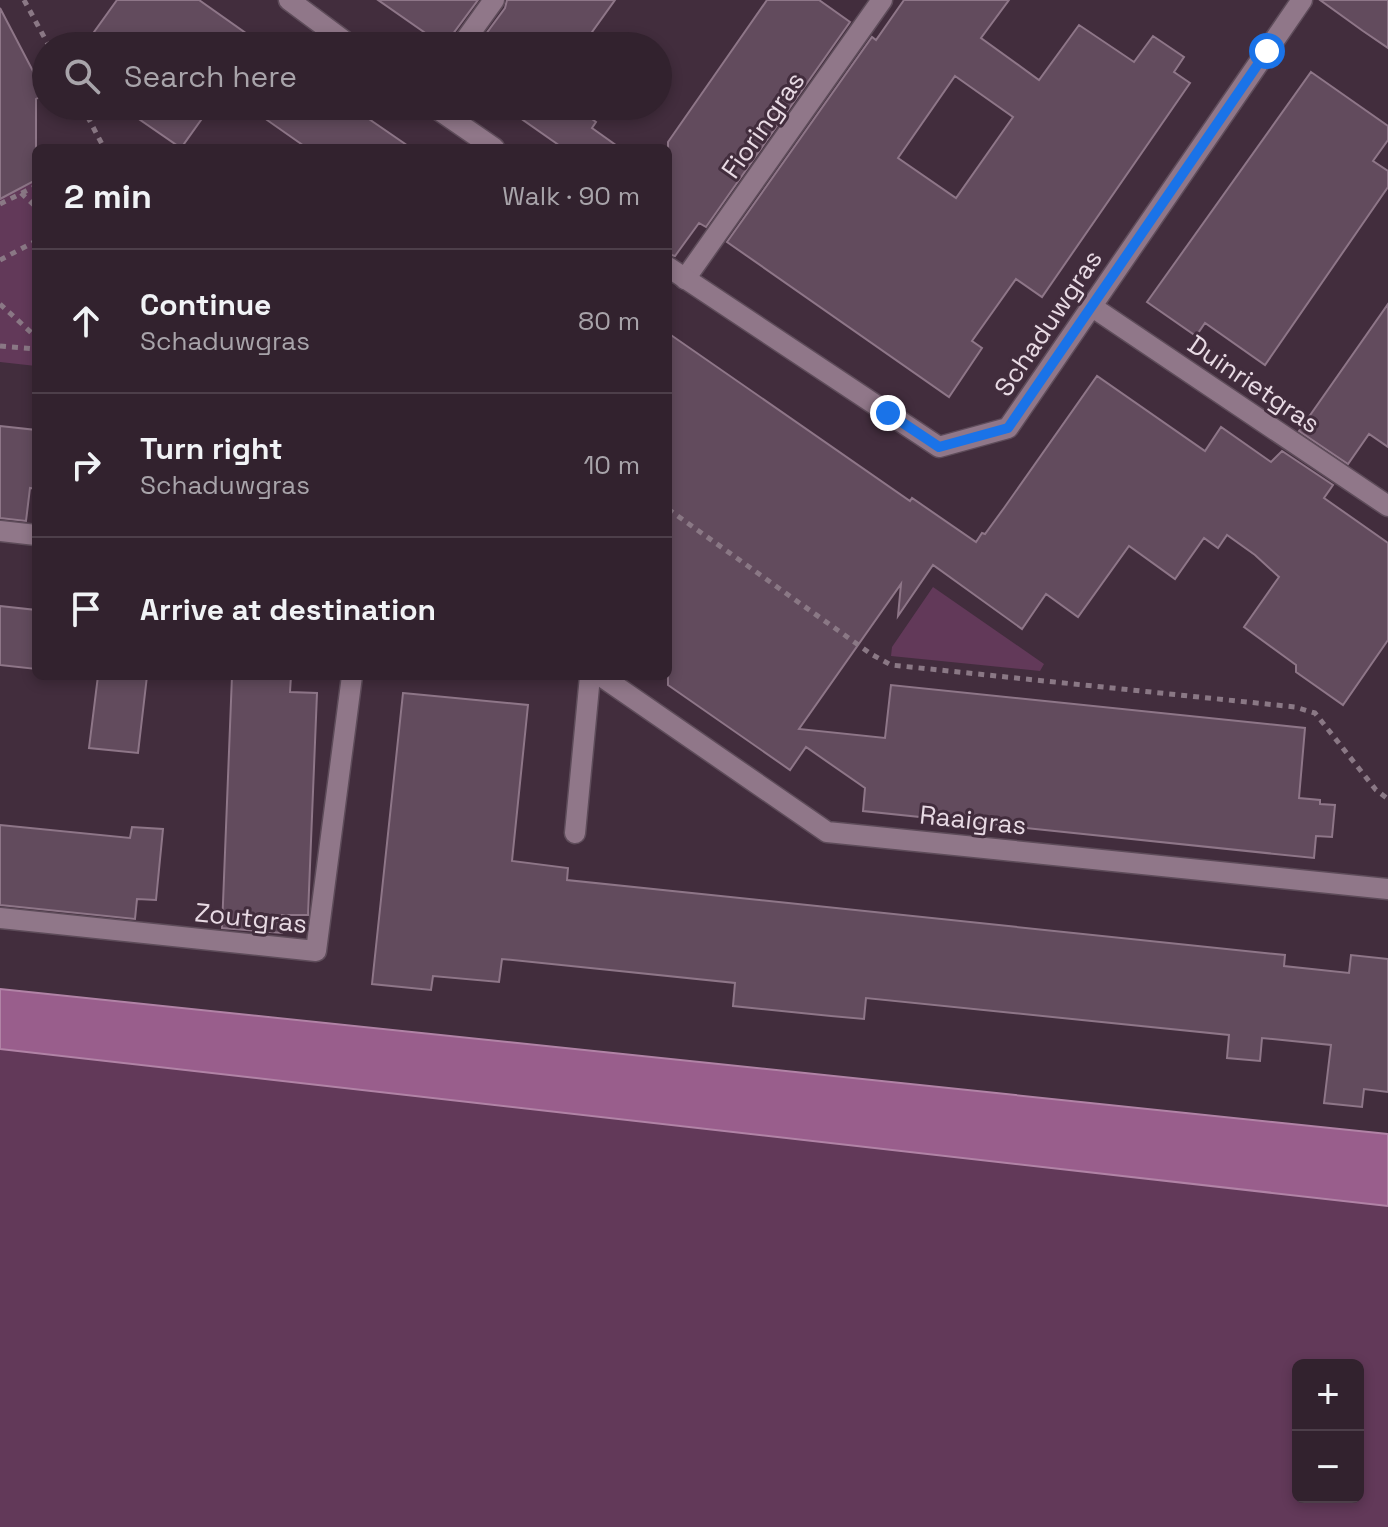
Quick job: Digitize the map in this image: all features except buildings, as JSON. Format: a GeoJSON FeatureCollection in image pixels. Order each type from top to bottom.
{"type":"FeatureCollection","features":[{"type":"Feature","properties":{"kind":"street"},"geometry":{"type":"LineString","coordinates":[[289,0],[332,32]]}},
{"type":"Feature","properties":{"kind":"street"},"geometry":{"type":"LineString","coordinates":[[471,32],[494,0]]}},
{"type":"Feature","properties":{"kind":"street","name":"Fioringras"},"geometry":{"type":"LineString","coordinates":[[685,279],[882,0]]}},
{"type":"Feature","properties":{"kind":"street","name":"Schaduwgras"},"geometry":{"type":"LineString","coordinates":[[672,270],[939,447],[1008,428],[1302,0]]}},
{"type":"Feature","properties":{"kind":"street"},"geometry":{"type":"LineString","coordinates":[[453,120],[488,144]]}},
{"type":"Feature","properties":{"kind":"street","name":"Duinrietgras"},"geometry":{"type":"LineString","coordinates":[[1091,306],[1386,500]]}},
{"type":"Feature","properties":{"kind":"street"},"geometry":{"type":"LineString","coordinates":[[0,531],[32,535]]}},
{"type":"Feature","properties":{"kind":"street","name":"Zoutgras"},"geometry":{"type":"LineString","coordinates":[[0,918],[316,951],[351,680]]}},
{"type":"Feature","properties":{"kind":"street"},"geometry":{"type":"LineString","coordinates":[[575,833],[590,680]]}},
{"type":"Feature","properties":{"kind":"street","name":"Raaigras"},"geometry":{"type":"LineString","coordinates":[[607,680],[827,832],[1388,889]]}},
{"type":"Feature","properties":{"kind":"path"},"geometry":{"type":"LineString","coordinates":[[24,0],[41,32]]}},
{"type":"Feature","properties":{"kind":"path"},"geometry":{"type":"LineString","coordinates":[[89,120],[102,144]]}},
{"type":"Feature","properties":{"kind":"path"},"geometry":{"type":"LineString","coordinates":[[0,204],[32,188]]}},
{"type":"Feature","properties":{"kind":"path"},"geometry":{"type":"LineString","coordinates":[[21,193],[32,203]]}},
{"type":"Feature","properties":{"kind":"path"},"geometry":{"type":"LineString","coordinates":[[0,260],[32,243]]}},
{"type":"Feature","properties":{"kind":"path"},"geometry":{"type":"LineString","coordinates":[[0,304],[32,333]]}},
{"type":"Feature","properties":{"kind":"path"},"geometry":{"type":"LineString","coordinates":[[0,346],[32,349]]}},
{"type":"Feature","properties":{"kind":"path"},"geometry":{"type":"LineString","coordinates":[[672,512],[871,654],[891,665],[1295,707],[1315,713],[1376,790],[1388,799]]}},
{"type":"Feature","properties":{"kind":"shaded area"},"geometry":{"type":"Polygon","coordinates":[[[32,177],[32,366],[0,362],[0,194],[32,177]]]}},
{"type":"Feature","properties":{"kind":"shaded area"},"geometry":{"type":"Polygon","coordinates":[[[933,587],[1044,664],[1040,671],[891,656],[892,647],[933,587]]]}},
{"type":"Feature","properties":{"kind":"shaded area"},"geometry":{"type":"Polygon","coordinates":[[[0,989],[1388,1134],[1388,1206],[0,1049],[0,989]]]}},
{"type":"Feature","properties":{"kind":"shaded area"},"geometry":{"type":"Polygon","coordinates":[[[0,1049],[1388,1206],[1388,1527],[0,1527],[0,1049]]]}},
{"type":"Feature","properties":{"kind":"route"},"geometry":{"type":"LineString","coordinates":[[888,413],[939,447],[1008,428],[1267,51]]}}]}
